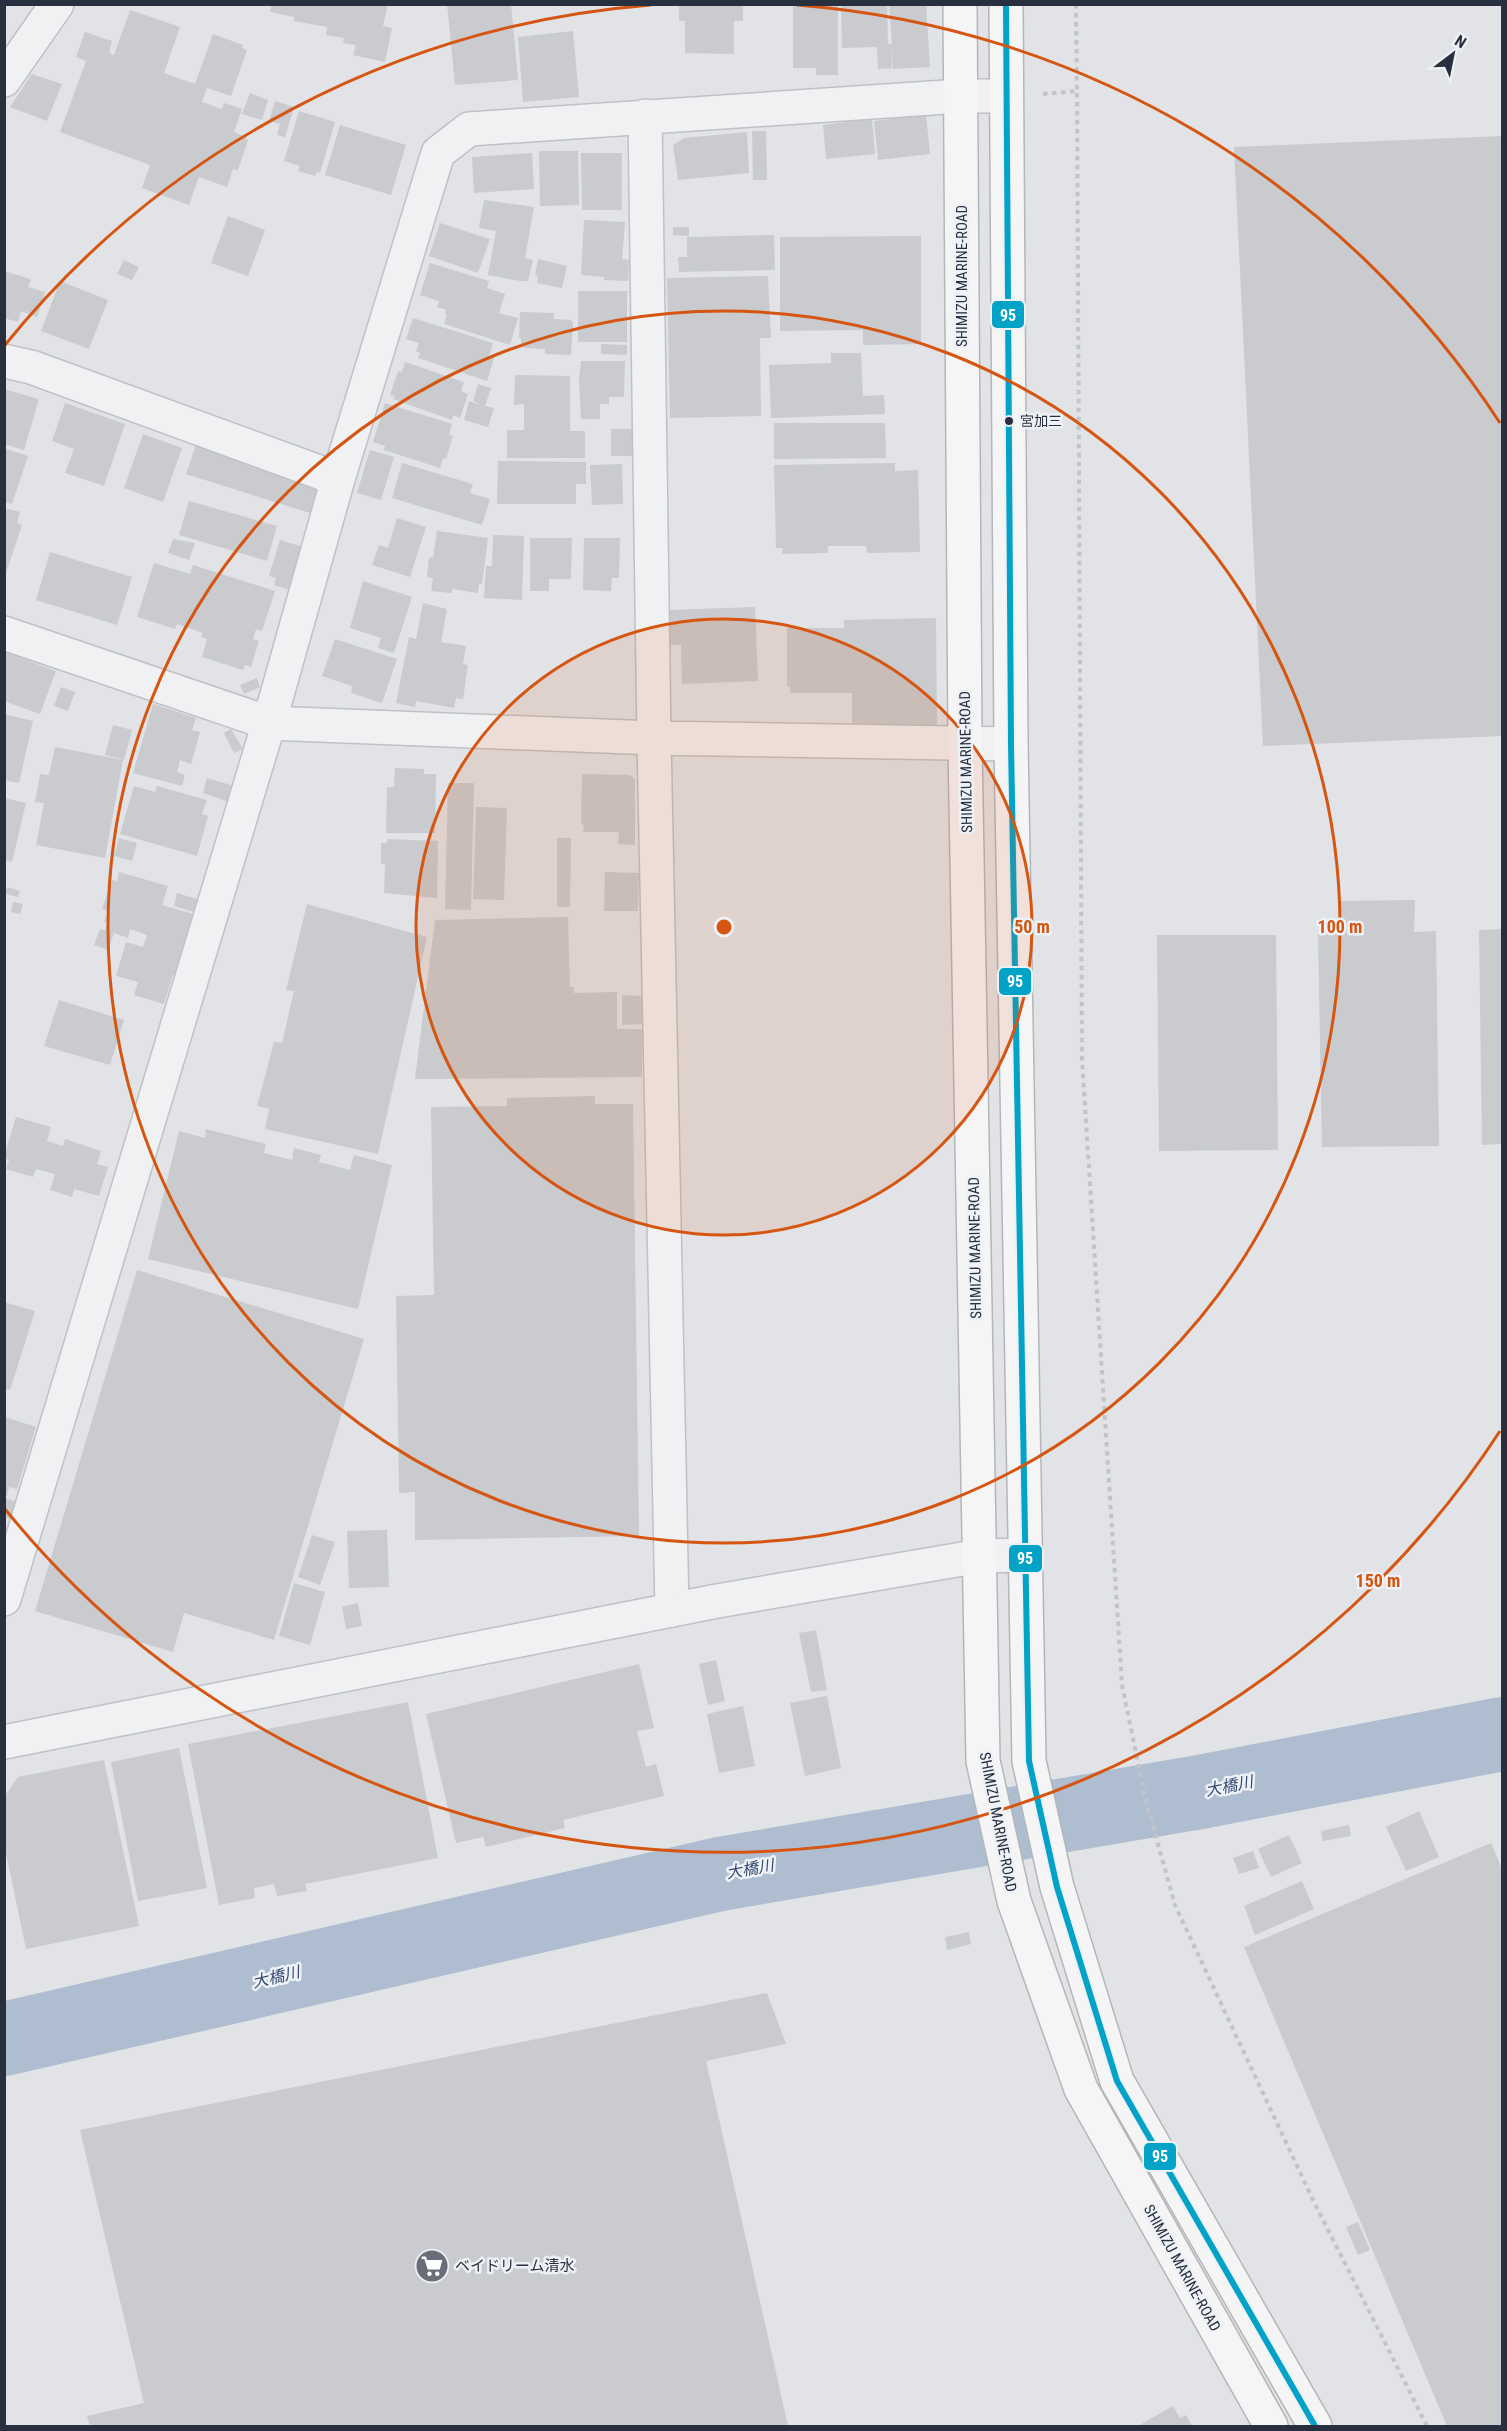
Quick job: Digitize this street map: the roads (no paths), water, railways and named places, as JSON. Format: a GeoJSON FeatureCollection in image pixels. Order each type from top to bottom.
{"type":"FeatureCollection","features":[{"type":"Feature","properties":{"kind":"highway","name":"SHIMIZU MARINE-ROAD"},"geometry":{"type":"LineString","coordinates":[[960,4],[965,744],[983,1761],[1014,1901],[1081,2089],[1271,2427]]}},
{"type":"Feature","properties":{"kind":"highway"},"geometry":{"type":"LineString","coordinates":[[1006,4],[1011,744],[1029,1761],[1057,1887],[1117,2081],[1315,2427]]}},
{"type":"Feature","properties":{"kind":"street"},"geometry":{"type":"LineString","coordinates":[[4,80],[57,4]]}},
{"type":"Feature","properties":{"kind":"street"},"geometry":{"type":"LineString","coordinates":[[4,1599],[269,723],[338,479],[438,153],[469,129],[961,96],[1006,96]]}},
{"type":"Feature","properties":{"kind":"street"},"geometry":{"type":"LineString","coordinates":[[645,116],[654,738],[672,1610]]}},
{"type":"Feature","properties":{"kind":"street"},"geometry":{"type":"LineString","coordinates":[[4,361],[32,368],[338,479]]}},
{"type":"Feature","properties":{"kind":"street"},"geometry":{"type":"LineString","coordinates":[[4,633],[269,723],[654,738],[1011,744]]}},
{"type":"Feature","properties":{"kind":"street"},"geometry":{"type":"LineString","coordinates":[[4,1742],[672,1610],[980,1556],[1025,1555]]}},
{"type":"Feature","properties":{"kind":"waterway","name":"大橋川"},"geometry":{"type":"LineString","coordinates":[[4,2039],[720,1874],[1200,1792],[1502,1734]]}},
{"type":"Feature","properties":{"kind":"place","name":"宮加三"},"geometry":{"type":"Point","coordinates":[1009,421]}},
{"type":"Feature","properties":{"kind":"place","name":"ベイドリーム清水"},"geometry":{"type":"Point","coordinates":[432,2266]}}]}
